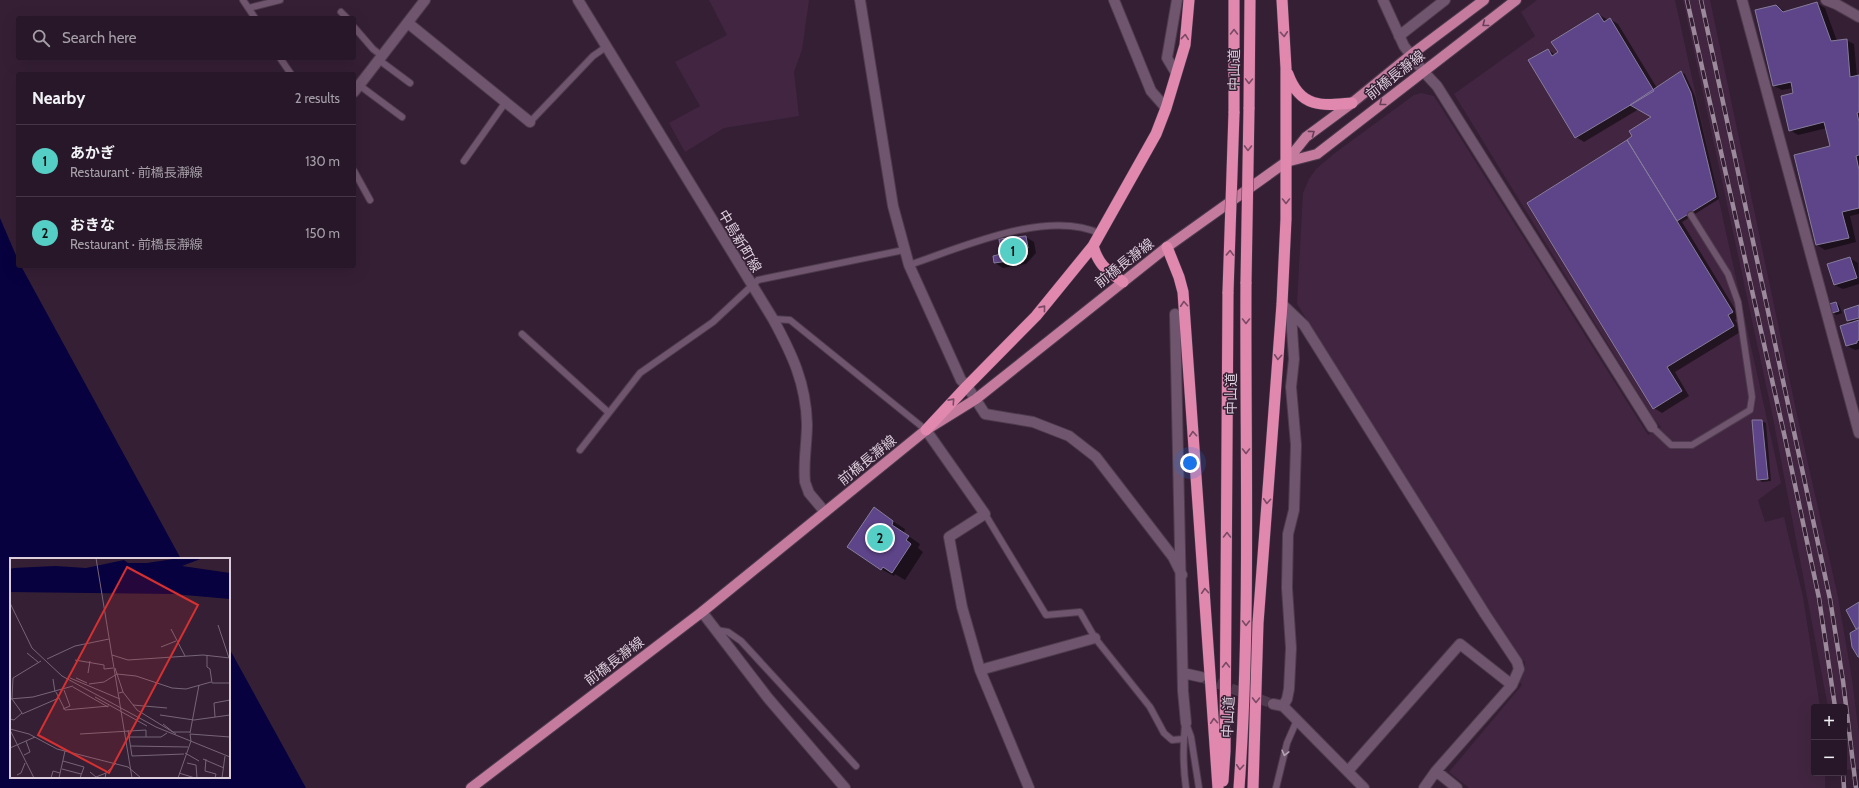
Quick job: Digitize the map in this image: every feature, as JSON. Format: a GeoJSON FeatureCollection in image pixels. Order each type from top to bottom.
{"type":"FeatureCollection","features":[{"type":"Feature","properties":{"kind":"highway"},"geometry":{"type":"LineString","coordinates":[[926,430],[1036,316],[1093,246],[1156,134],[1166,108],[1184,44],[1189,0]]}},
{"type":"Feature","properties":{"kind":"highway","name":"中山道"},"geometry":{"type":"LineString","coordinates":[[1223,788],[1225,743],[1228,292],[1234,113],[1234,0]]}},
{"type":"Feature","properties":{"kind":"highway","name":"中山道"},"geometry":{"type":"LineString","coordinates":[[1239,788],[1244,719],[1246,624],[1246,282],[1250,0]]}},
{"type":"Feature","properties":{"kind":"highway"},"geometry":{"type":"LineString","coordinates":[[1253,788],[1258,623],[1282,304],[1286,218],[1286,68],[1282,0]]}},
{"type":"Feature","properties":{"kind":"highway"},"geometry":{"type":"LineString","coordinates":[[1286,68],[1291,83],[1304,98],[1312,102],[1325,105],[1352,103]]}},
{"type":"Feature","properties":{"kind":"highway"},"geometry":{"type":"LineString","coordinates":[[1093,246],[1096,257],[1103,267],[1123,282]]}},
{"type":"Feature","properties":{"kind":"highway"},"geometry":{"type":"LineString","coordinates":[[1167,248],[1179,277],[1183,292],[1218,788]]}},
{"type":"Feature","properties":{"kind":"main road","name":"前橋長瀞線"},"geometry":{"type":"LineString","coordinates":[[471,788],[702,612],[926,430],[976,399],[1167,248],[1286,162],[1306,137],[1484,0]]}},
{"type":"Feature","properties":{"kind":"main road","name":"前橋長瀞線"},"geometry":{"type":"LineString","coordinates":[[1286,162],[1317,154],[1516,0]]}},
{"type":"Feature","properties":{"kind":"street"},"geometry":{"type":"LineString","coordinates":[[357,89],[425,0]]}},
{"type":"Feature","properties":{"kind":"street","name":"中島新町線"},"geometry":{"type":"LineString","coordinates":[[578,0],[773,319],[790,351],[799,374],[804,393],[807,425],[805,482],[809,493],[825,512]]}},
{"type":"Feature","properties":{"kind":"street"},"geometry":{"type":"LineString","coordinates":[[860,0],[893,206],[904,250],[909,265],[961,380],[967,386],[985,414],[1033,422],[1069,436],[1096,457],[1173,557],[1182,575]]}},
{"type":"Feature","properties":{"kind":"street"},"geometry":{"type":"LineString","coordinates":[[1114,0],[1152,91],[1166,108]]}},
{"type":"Feature","properties":{"kind":"street"},"geometry":{"type":"LineString","coordinates":[[1176,73],[1167,58],[1177,0]]}},
{"type":"Feature","properties":{"kind":"street"},"geometry":{"type":"LineString","coordinates":[[1383,0],[1399,36],[1423,71],[1437,86],[1652,427]]}},
{"type":"Feature","properties":{"kind":"street"},"geometry":{"type":"LineString","coordinates":[[1399,36],[1445,0]]}},
{"type":"Feature","properties":{"kind":"street"},"geometry":{"type":"LineString","coordinates":[[1742,0],[1859,433]]}},
{"type":"Feature","properties":{"kind":"street"},"geometry":{"type":"LineString","coordinates":[[1826,0],[1859,17]]}},
{"type":"Feature","properties":{"kind":"street"},"geometry":{"type":"LineString","coordinates":[[408,23],[530,122]]}},
{"type":"Feature","properties":{"kind":"street"},"geometry":{"type":"LineString","coordinates":[[1282,304],[1304,325],[1485,614],[1517,662],[1519,669],[1512,685],[1436,771],[1424,788]]}},
{"type":"Feature","properties":{"kind":"street"},"geometry":{"type":"LineString","coordinates":[[1175,314],[1183,673],[1186,723]]}},
{"type":"Feature","properties":{"kind":"street"},"geometry":{"type":"LineString","coordinates":[[1283,706],[1287,699],[1289,689],[1291,648],[1287,588],[1288,542],[1294,510],[1296,445],[1291,387],[1294,359],[1291,314]]}},
{"type":"Feature","properties":{"kind":"street"},"geometry":{"type":"LineString","coordinates":[[926,430],[985,514],[949,537],[962,607],[980,670],[1028,788]]}},
{"type":"Feature","properties":{"kind":"street"},"geometry":{"type":"LineString","coordinates":[[702,612],[763,692],[845,788]]}},
{"type":"Feature","properties":{"kind":"street"},"geometry":{"type":"LineString","coordinates":[[980,670],[1095,638]]}},
{"type":"Feature","properties":{"kind":"street"},"geometry":{"type":"LineString","coordinates":[[1348,771],[1460,644],[1512,685]]}},
{"type":"Feature","properties":{"kind":"street"},"geometry":{"type":"LineString","coordinates":[[1183,673],[1201,677]]}},
{"type":"Feature","properties":{"kind":"street"},"geometry":{"type":"LineString","coordinates":[[1273,704],[1283,706],[1364,788]]}},
{"type":"Feature","properties":{"kind":"street"},"geometry":{"type":"LineString","coordinates":[[1436,771],[1457,788]]}},
{"type":"Feature","properties":{"kind":"lane"},"geometry":{"type":"LineString","coordinates":[[243,0],[254,16]]}},
{"type":"Feature","properties":{"kind":"lane"},"geometry":{"type":"LineString","coordinates":[[249,8],[280,0]]}},
{"type":"Feature","properties":{"kind":"lane"},"geometry":{"type":"LineString","coordinates":[[341,12],[344,16]]}},
{"type":"Feature","properties":{"kind":"lane"},"geometry":{"type":"LineString","coordinates":[[356,29],[380,58],[410,84]]}},
{"type":"Feature","properties":{"kind":"lane"},"geometry":{"type":"LineString","coordinates":[[530,122],[593,56],[606,48]]}},
{"type":"Feature","properties":{"kind":"lane"},"geometry":{"type":"LineString","coordinates":[[281,60],[290,72]]}},
{"type":"Feature","properties":{"kind":"lane"},"geometry":{"type":"LineString","coordinates":[[357,89],[402,117]]}},
{"type":"Feature","properties":{"kind":"lane"},"geometry":{"type":"LineString","coordinates":[[464,161],[505,103]]}},
{"type":"Feature","properties":{"kind":"lane"},"geometry":{"type":"LineString","coordinates":[[356,176],[370,200]]}},
{"type":"Feature","properties":{"kind":"lane"},"geometry":{"type":"LineString","coordinates":[[1652,427],[1671,445],[1692,445],[1750,410],[1752,397],[1738,302],[1728,274],[1690,215]]}},
{"type":"Feature","properties":{"kind":"lane"},"geometry":{"type":"LineString","coordinates":[[909,265],[1012,231],[1044,225],[1086,228],[1100,234]]}},
{"type":"Feature","properties":{"kind":"lane"},"geometry":{"type":"LineString","coordinates":[[580,450],[608,412],[640,373],[713,322],[758,280],[904,250]]}},
{"type":"Feature","properties":{"kind":"lane"},"geometry":{"type":"LineString","coordinates":[[773,319],[790,320],[926,430]]}},
{"type":"Feature","properties":{"kind":"lane"},"geometry":{"type":"LineString","coordinates":[[522,334],[608,412]]}},
{"type":"Feature","properties":{"kind":"lane"},"geometry":{"type":"LineString","coordinates":[[985,514],[1046,615],[1080,612],[1095,638],[1150,707],[1166,737],[1172,740],[1184,739]]}},
{"type":"Feature","properties":{"kind":"lane"},"geometry":{"type":"LineString","coordinates":[[716,630],[728,632],[741,641],[856,766]]}},
{"type":"Feature","properties":{"kind":"lane"},"geometry":{"type":"LineString","coordinates":[[1276,788],[1287,743],[1297,720]]}},
{"type":"Feature","properties":{"kind":"lane"},"geometry":{"type":"LineString","coordinates":[[1186,723],[1184,739],[1186,788]]}},
{"type":"Feature","properties":{"kind":"lane"},"geometry":{"type":"LineString","coordinates":[[1186,723],[1192,737],[1199,788]]}},
{"type":"Feature","properties":{"kind":"shaded area"},"geometry":{"type":"Polygon","coordinates":[[[709,0],[809,0],[802,50],[794,72],[799,116],[724,128],[685,152],[669,123],[700,106],[675,62],[727,35],[709,0]]]}},
{"type":"Feature","properties":{"kind":"shaded area"},"geometry":{"type":"Polygon","coordinates":[[[1537,0],[1675,0],[1781,483],[1758,500],[1765,522],[1784,517],[1803,597],[1820,704],[1811,704],[1811,776],[1825,776],[1825,788],[1469,788],[1449,772],[1522,685],[1520,682],[1524,671],[1525,662],[1516,653],[1297,304],[1303,193],[1309,179],[1316,169],[1335,153],[1414,95],[1421,93],[1434,96],[1648,435],[1661,427],[1654,419],[1454,94],[1535,36],[1521,12],[1537,0]]]}},
{"type":"Feature","properties":{"kind":"shaded area"},"geometry":{"type":"Polygon","coordinates":[[[1683,0],[1710,0],[1796,410],[1838,597],[1852,679],[1859,735],[1859,769],[1847,770],[1847,704],[1827,704],[1772,413],[1683,0]]]}},
{"type":"Feature","properties":{"kind":"shaded area"},"geometry":{"type":"Polygon","coordinates":[[[0,218],[16,255],[16,268],[22,268],[180,558],[10,558],[10,778],[230,778],[230,650],[306,788],[0,788],[0,218]]]}},
{"type":"Feature","properties":{"kind":"building"},"geometry":{"type":"Polygon","coordinates":[[[1817,2],[1831,41],[1847,39],[1850,77],[1859,75],[1859,112],[1857,113],[1859,122],[1859,155],[1856,156],[1859,170],[1859,208],[1842,212],[1849,238],[1816,245],[1794,155],[1830,146],[1824,122],[1789,131],[1781,96],[1793,93],[1791,82],[1773,86],[1755,10],[1776,5],[1783,12],[1817,2]]]}},
{"type":"Feature","properties":{"kind":"building"},"geometry":{"type":"Polygon","coordinates":[[[1598,13],[1604,22],[1610,18],[1654,91],[1575,138],[1528,60],[1548,49],[1552,56],[1558,52],[1551,42],[1598,13]]]}},
{"type":"Feature","properties":{"kind":"building"},"geometry":{"type":"Polygon","coordinates":[[[1681,71],[1691,93],[1716,197],[1677,221],[1627,140],[1632,136],[1629,131],[1651,117],[1630,105],[1681,71]]]}},
{"type":"Feature","properties":{"kind":"building"},"geometry":{"type":"Polygon","coordinates":[[[1627,140],[1733,312],[1728,315],[1734,326],[1667,367],[1682,391],[1653,409],[1527,203],[1627,140]]]}},
{"type":"Feature","properties":{"kind":"building"},"geometry":{"type":"Polygon","coordinates":[[[1026,236],[1028,248],[1017,260],[994,263],[993,256],[1001,254],[999,239],[1026,236]]]}},
{"type":"Feature","properties":{"kind":"building"},"geometry":{"type":"Polygon","coordinates":[[[1850,257],[1857,278],[1834,285],[1827,264],[1850,257]]]}},
{"type":"Feature","properties":{"kind":"building"},"geometry":{"type":"Polygon","coordinates":[[[1836,302],[1839,311],[1832,313],[1829,304],[1836,302]]]}},
{"type":"Feature","properties":{"kind":"building"},"geometry":{"type":"Polygon","coordinates":[[[1859,305],[1859,318],[1847,321],[1844,310],[1859,305]]]}},
{"type":"Feature","properties":{"kind":"building"},"geometry":{"type":"Polygon","coordinates":[[[1859,320],[1859,340],[1857,343],[1846,346],[1840,326],[1859,320]]]}},
{"type":"Feature","properties":{"kind":"building"},"geometry":{"type":"Polygon","coordinates":[[[1752,420],[1762,420],[1768,479],[1757,480],[1752,420]]]}},
{"type":"Feature","properties":{"kind":"building"},"geometry":{"type":"Polygon","coordinates":[[[874,507],[893,521],[892,525],[909,536],[906,540],[911,544],[892,573],[883,567],[881,570],[847,547],[874,507]]]}},
{"type":"Feature","properties":{"kind":"building"},"geometry":{"type":"Polygon","coordinates":[[[1859,602],[1859,627],[1856,629],[1846,610],[1859,602]]]}},
{"type":"Feature","properties":{"kind":"building"},"geometry":{"type":"Polygon","coordinates":[[[1859,628],[1858,657],[1852,647],[1850,633],[1859,628]]]}},
{"type":"Feature","properties":{"kind":"tunnel"},"geometry":{"type":"LineString","coordinates":[[1203,678],[1273,704]]}},
{"type":"Feature","properties":{"kind":"railway"},"geometry":{"type":"LineString","coordinates":[[1687,0],[1785,438],[1819,598],[1835,704]]}},
{"type":"Feature","properties":{"kind":"railway"},"geometry":{"type":"LineString","coordinates":[[1701,0],[1830,599],[1843,681],[1856,788]]}},
{"type":"Feature","properties":{"kind":"railway"},"geometry":{"type":"LineString","coordinates":[[1843,776],[1844,788]]}},
{"type":"Feature","properties":{"kind":"place","name":"あかぎ"},"geometry":{"type":"Point","coordinates":[1013,251]}},
{"type":"Feature","properties":{"kind":"place","name":"おきな"},"geometry":{"type":"Point","coordinates":[880,538]}}]}
